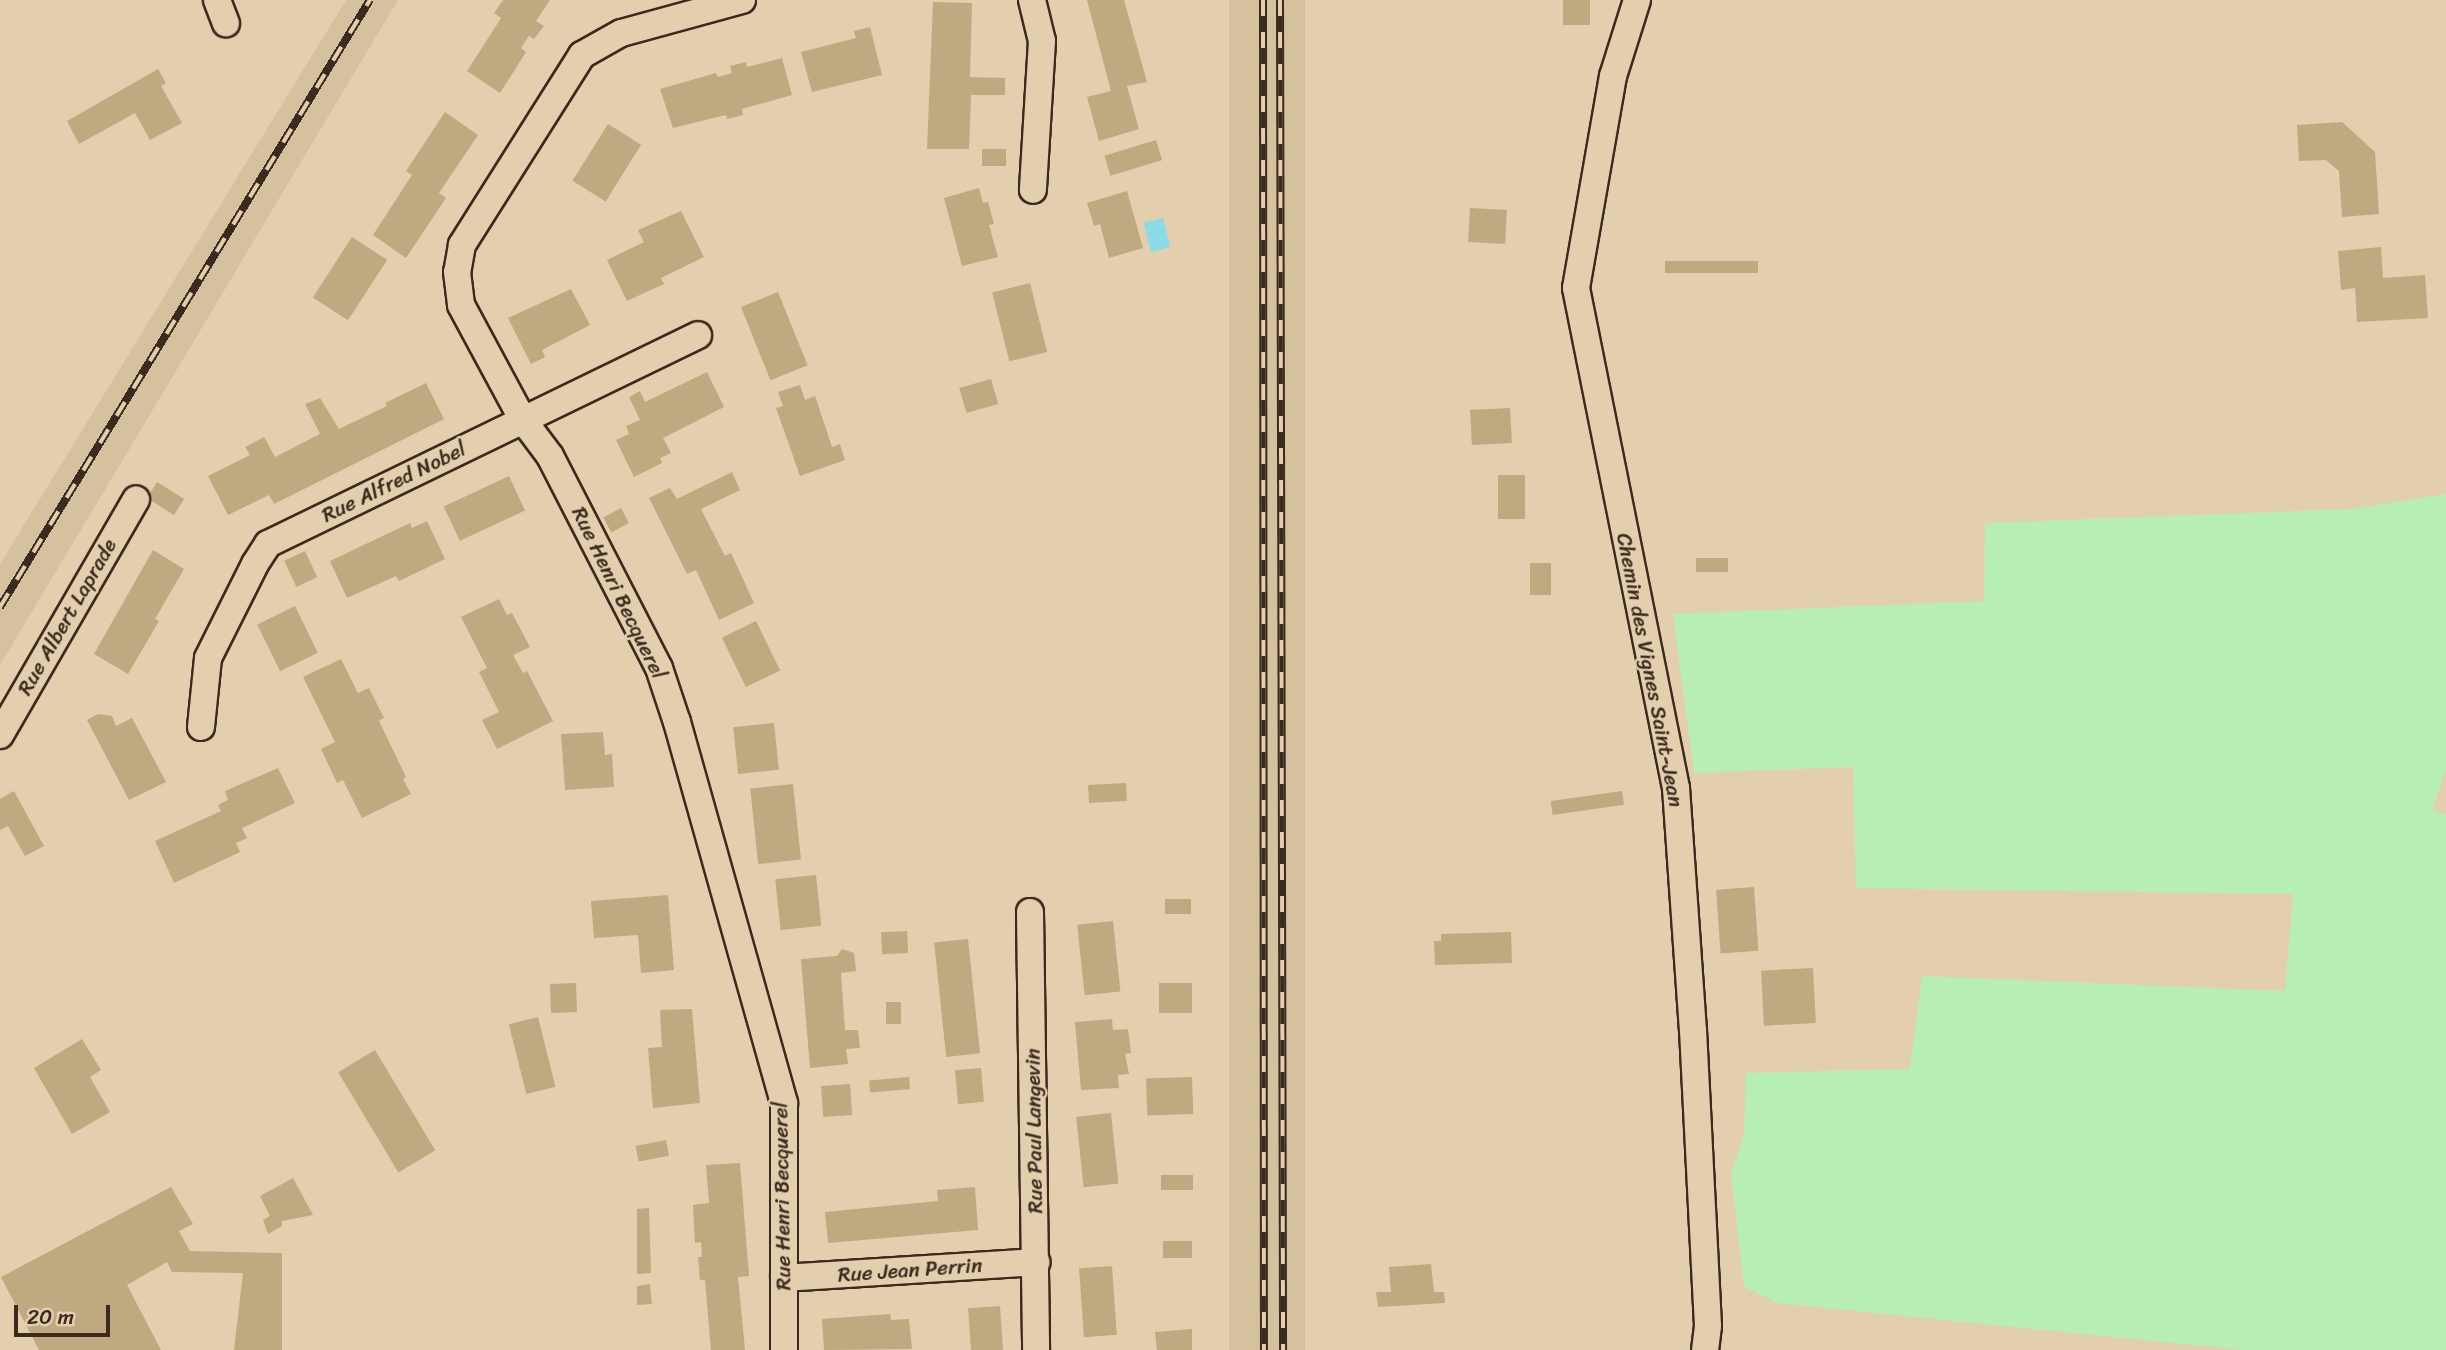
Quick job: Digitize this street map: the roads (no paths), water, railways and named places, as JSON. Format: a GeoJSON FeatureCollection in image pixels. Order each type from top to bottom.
{"type":"FeatureCollection","features":[{"type":"Feature","properties":{"kind":"street","name":"Rue Henri Becquerel"},"geometry":{"type":"LineString","coordinates":[[742,0],[621,33],[582,55],[462,245],[457,272],[461,305],[523,420],[550,456],[659,668],[677,722],[784,1103],[784,1350]]}},
{"type":"Feature","properties":{"kind":"street"},"geometry":{"type":"LineString","coordinates":[[1032,0],[1042,41],[1033,190]]}},
{"type":"Feature","properties":{"kind":"street","name":"Chemin des Vignes Saint-Jean"},"geometry":{"type":"LineString","coordinates":[[1637,0],[1613,76],[1576,288],[1676,788],[1693,1030],[1708,1325],[1705,1350]]}},
{"type":"Feature","properties":{"kind":"street","name":"Rue Alfred Nobel"},"geometry":{"type":"LineString","coordinates":[[201,727],[208,658],[268,544],[698,335]]}},
{"type":"Feature","properties":{"kind":"street","name":"Rue Albert Laprade"},"geometry":{"type":"LineString","coordinates":[[0,735],[135,499]]}},
{"type":"Feature","properties":{"kind":"street","name":"Rue Paul Langevin"},"geometry":{"type":"LineString","coordinates":[[1030,912],[1036,1350]]}},
{"type":"Feature","properties":{"kind":"street","name":"Rue Jean Perrin"},"geometry":{"type":"LineString","coordinates":[[784,1278],[1036,1262]]}},
{"type":"Feature","properties":{"kind":"water"},"geometry":{"type":"Polygon","coordinates":[[[1163,218],[1170,247],[1151,252],[1144,223],[1163,218]]]}},
{"type":"Feature","properties":{"kind":"railway"},"geometry":{"type":"LineString","coordinates":[[0,607],[370,0]]}},
{"type":"Feature","properties":{"kind":"railway"},"geometry":{"type":"LineString","coordinates":[[1263,0],[1264,1350]]}},
{"type":"Feature","properties":{"kind":"railway"},"geometry":{"type":"LineString","coordinates":[[1280,0],[1283,1350]]}}]}
